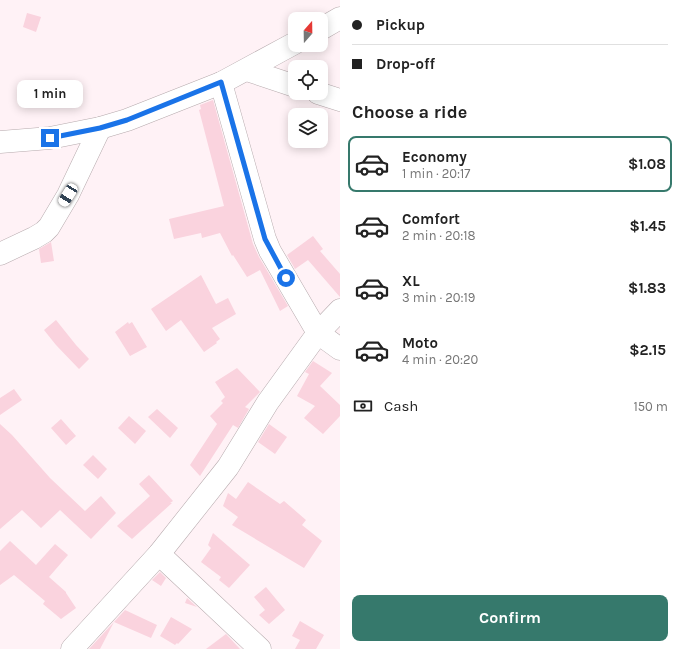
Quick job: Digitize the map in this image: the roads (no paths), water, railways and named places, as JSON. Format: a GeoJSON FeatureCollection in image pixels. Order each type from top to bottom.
{"type":"FeatureCollection","features":[{"type":"Feature","properties":{"kind":"street"},"geometry":{"type":"LineString","coordinates":[[328,24],[340,18]]}},
{"type":"Feature","properties":{"kind":"street"},"geometry":{"type":"LineString","coordinates":[[0,142],[50,138],[100,128],[127,120],[221,82],[247,70],[288,47]]}},
{"type":"Feature","properties":{"kind":"street"},"geometry":{"type":"LineString","coordinates":[[247,70],[288,84]]}},
{"type":"Feature","properties":{"kind":"street"},"geometry":{"type":"LineString","coordinates":[[221,82],[265,239],[270,251],[318,333],[340,350]]}},
{"type":"Feature","properties":{"kind":"street"},"geometry":{"type":"LineString","coordinates":[[328,96],[340,100]]}},
{"type":"Feature","properties":{"kind":"street"},"geometry":{"type":"LineString","coordinates":[[0,254],[34,238],[49,227],[68,195],[100,128]]}},
{"type":"Feature","properties":{"kind":"street"},"geometry":{"type":"LineString","coordinates":[[72,649],[159,554],[228,467],[268,402],[318,333],[340,310]]}},
{"type":"Feature","properties":{"kind":"street"},"geometry":{"type":"LineString","coordinates":[[159,554],[260,649]]}}]}
